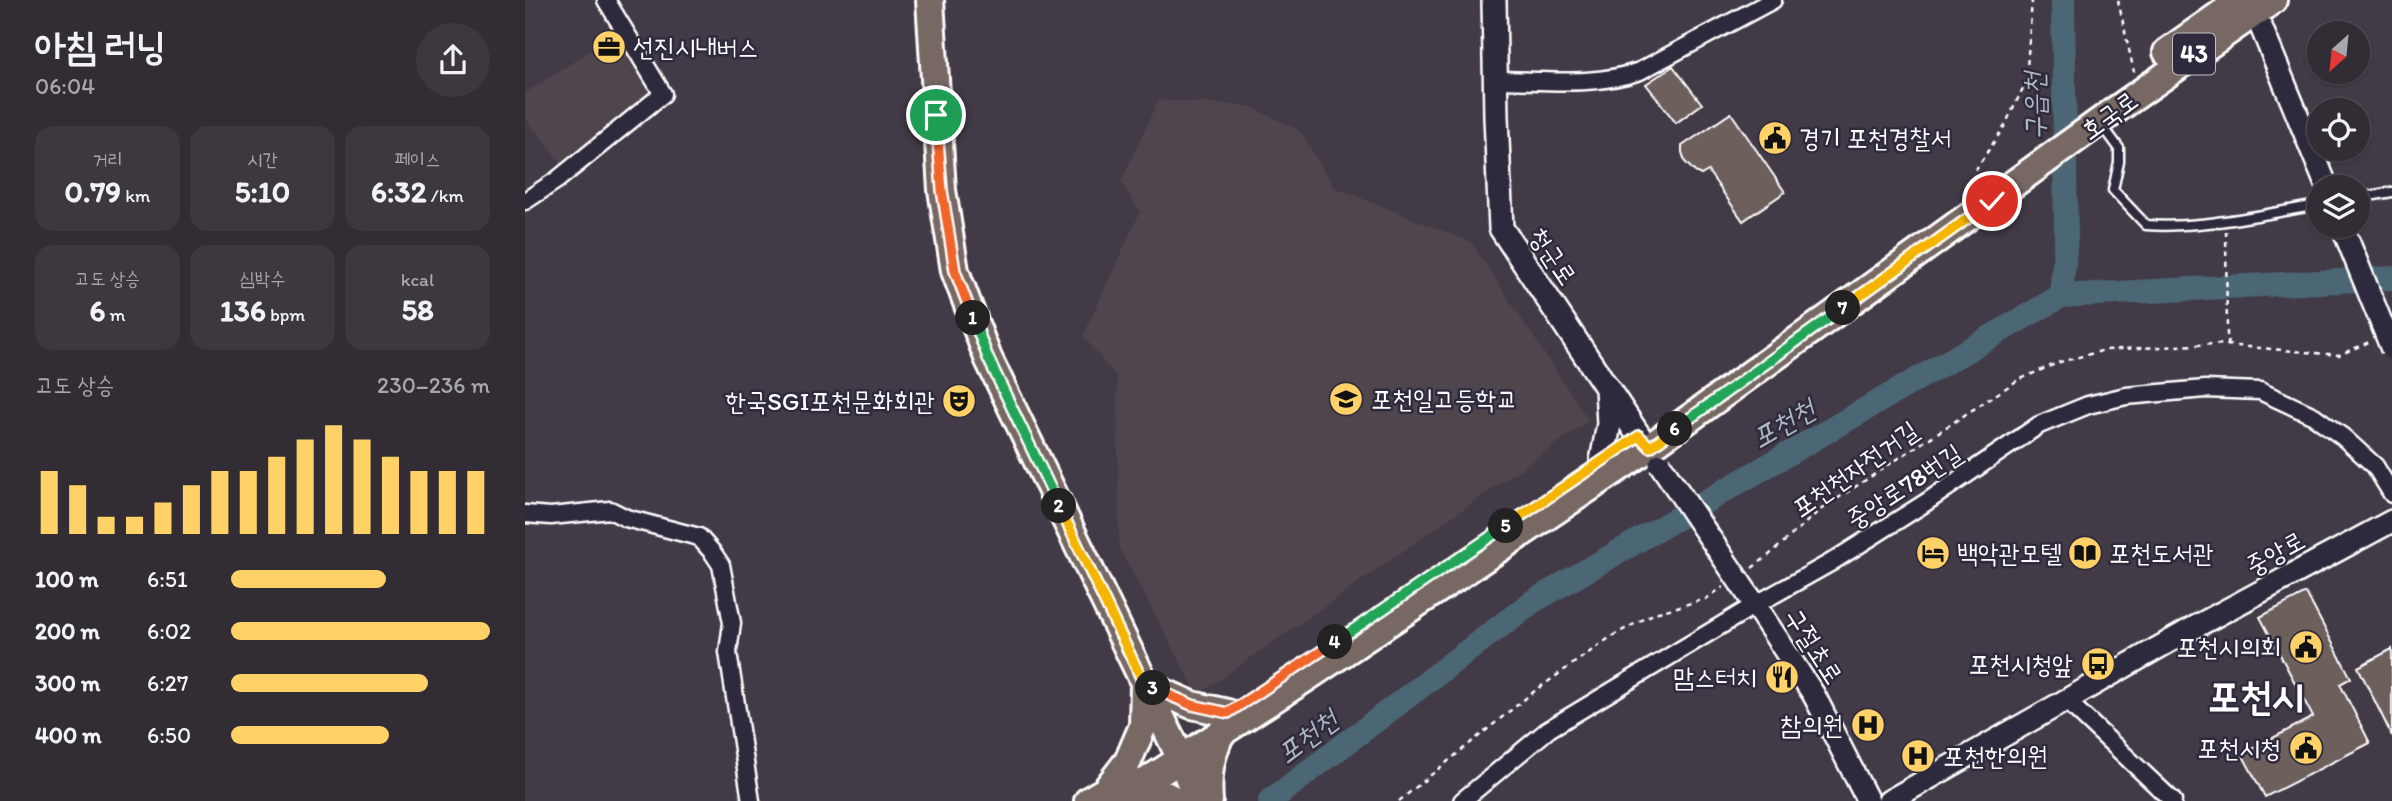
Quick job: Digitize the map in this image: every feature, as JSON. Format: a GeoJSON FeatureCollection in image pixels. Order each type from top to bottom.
{"type":"FeatureCollection","features":[{"type":"Feature","properties":{"kind":"main road"},"geometry":{"type":"LineString","coordinates":[[930,0],[942,190],[955,271],[988,358],[1144,684],[1182,781],[1110,796]]}},
{"type":"Feature","properties":{"kind":"main road","name":"청군로"},"geometry":{"type":"LineString","coordinates":[[1494,0],[1501,228],[1650,449]]}},
{"type":"Feature","properties":{"kind":"main road","name":"호국로"},"geometry":{"type":"LineString","coordinates":[[2119,102],[2216,16],[2254,3]]}},
{"type":"Feature","properties":{"kind":"main road","name":"호국로"},"geometry":{"type":"LineString","coordinates":[[1220,734],[1650,449],[1984,195],[2119,102],[2254,3]]}},
{"type":"Feature","properties":{"kind":"main road"},"geometry":{"type":"LineString","coordinates":[[1602,461],[1609,424],[1607,388]]}},
{"type":"Feature","properties":{"kind":"main road","name":"호국로"},"geometry":{"type":"LineString","coordinates":[[1110,796],[1182,781],[1220,734],[1602,461],[1650,449]]}},
{"type":"Feature","properties":{"kind":"main road"},"geometry":{"type":"LineString","coordinates":[[1144,684],[1192,705],[1220,734],[1207,782],[1209,801]]}},
{"type":"Feature","properties":{"kind":"main road"},"geometry":{"type":"LineString","coordinates":[[1110,796],[1143,726],[1144,684]]}},
{"type":"Feature","properties":{"kind":"street"},"geometry":{"type":"LineString","coordinates":[[525,201],[557,180],[663,94],[606,0]]}},
{"type":"Feature","properties":{"kind":"street"},"geometry":{"type":"LineString","coordinates":[[1495,80],[1620,78],[1640,71],[1773,0]]}},
{"type":"Feature","properties":{"kind":"street"},"geometry":{"type":"LineString","coordinates":[[2254,3],[2322,175]]}},
{"type":"Feature","properties":{"kind":"street"},"geometry":{"type":"LineString","coordinates":[[2347,238],[2392,349]]}},
{"type":"Feature","properties":{"kind":"street","name":"중앙로78번길"},"geometry":{"type":"LineString","coordinates":[[1462,801],[1549,729],[1752,601],[1830,563],[1925,503],[2039,425],[2088,405],[2126,396],[2205,389],[2260,391],[2314,416],[2343,437],[2375,466],[2392,494]]}},
{"type":"Feature","properties":{"kind":"street","name":"구절초로"},"geometry":{"type":"LineString","coordinates":[[1650,449],[1814,695],[1868,801]]}},
{"type":"Feature","properties":{"kind":"street"},"geometry":{"type":"LineString","coordinates":[[525,514],[551,516],[610,510],[626,518],[699,537],[713,553],[721,565],[732,624],[728,652],[751,801]]}},
{"type":"Feature","properties":{"kind":"street","name":"중앙로"},"geometry":{"type":"LineString","coordinates":[[1889,801],[2184,633],[2392,521]]}},
{"type":"Feature","properties":{"kind":"street"},"geometry":{"type":"LineString","coordinates":[[2066,700],[2173,801]]}},
{"type":"Feature","properties":{"kind":"lane"},"geometry":{"type":"LineString","coordinates":[[2119,102],[2119,162],[2113,190],[2146,225],[2170,227],[2225,221],[2307,207]]}},
{"type":"Feature","properties":{"kind":"lane"},"geometry":{"type":"LineString","coordinates":[[2370,196],[2392,192]]}},
{"type":"Feature","properties":{"kind":"path"},"geometry":{"type":"LineString","coordinates":[[1984,195],[1976,169],[2004,127],[2026,82],[2032,0]]}},
{"type":"Feature","properties":{"kind":"path"},"geometry":{"type":"LineString","coordinates":[[2118,0],[2119,102]]}},
{"type":"Feature","properties":{"kind":"path"},"geometry":{"type":"LineString","coordinates":[[2227,239],[2229,346]]}},
{"type":"Feature","properties":{"kind":"path","name":"포천천자전거길"},"geometry":{"type":"LineString","coordinates":[[1748,571],[1820,510],[2018,380],[2060,362],[2105,350],[2215,344],[2339,355],[2371,342]]}},
{"type":"Feature","properties":{"kind":"path"},"geometry":{"type":"LineString","coordinates":[[1399,801],[1532,693],[1612,636],[1655,613],[1706,599],[1727,585]]}},
{"type":"Feature","properties":{"kind":"shaded area"},"geometry":{"type":"Polygon","coordinates":[[[613,36],[667,106],[574,179],[525,118],[525,93],[613,36]]]}},
{"type":"Feature","properties":{"kind":"shaded area","name":"포천일고등학교"},"geometry":{"type":"Polygon","coordinates":[[[1158,100],[1249,106],[1300,131],[1334,187],[1471,242],[1589,421],[1198,695],[1119,548],[1117,378],[1083,336],[1140,212],[1121,182],[1158,100]]]}},
{"type":"Feature","properties":{"kind":"building"},"geometry":{"type":"Polygon","coordinates":[[[1673,66],[1702,104],[1676,123],[1646,84],[1673,66]]]}},
{"type":"Feature","properties":{"kind":"building"},"geometry":{"type":"Polygon","coordinates":[[[1731,113],[1785,192],[1743,221],[1708,171],[1701,175],[1695,172],[1685,162],[1682,152],[1682,146],[1731,113]]]}},
{"type":"Feature","properties":{"kind":"building"},"geometry":{"type":"Polygon","coordinates":[[[2306,593],[2351,678],[2340,684],[2370,743],[2265,797],[2242,754],[2313,717],[2260,617],[2306,593]]]}},
{"type":"Feature","properties":{"kind":"building"},"geometry":{"type":"Polygon","coordinates":[[[2392,649],[2392,736],[2358,667],[2392,649]]]}},
{"type":"Feature","properties":{"kind":"waterway","name":"구읍천"},"geometry":{"type":"LineString","coordinates":[[2061,296],[2066,237],[2063,0]]}},
{"type":"Feature","properties":{"kind":"waterway","name":"포천천"},"geometry":{"type":"LineString","coordinates":[[1270,801],[1532,602],[2061,296],[2392,278]]}},
{"type":"Feature","properties":{"kind":"place","name":"선진시내버스"},"geometry":{"type":"Point","coordinates":[609,47]}},
{"type":"Feature","properties":{"kind":"place","name":"경기 포천경찰서"},"geometry":{"type":"Point","coordinates":[1775,138]}},
{"type":"Feature","properties":{"kind":"place","name":"포천일고등학교"},"geometry":{"type":"Point","coordinates":[1346,399]}},
{"type":"Feature","properties":{"kind":"place","name":"한국SGI포천문화회관"},"geometry":{"type":"Point","coordinates":[959,401]}},
{"type":"Feature","properties":{"kind":"place","name":"백악관모텔"},"geometry":{"type":"Point","coordinates":[1933,553]}},
{"type":"Feature","properties":{"kind":"place","name":"포천도서관"},"geometry":{"type":"Point","coordinates":[2085,553]}},
{"type":"Feature","properties":{"kind":"place","name":"포천시의회"},"geometry":{"type":"Point","coordinates":[2306,647]}},
{"type":"Feature","properties":{"kind":"place","name":"포천시청앞"},"geometry":{"type":"Point","coordinates":[2098,664]}},
{"type":"Feature","properties":{"kind":"place","name":"맘스터치"},"geometry":{"type":"Point","coordinates":[1782,677]}},
{"type":"Feature","properties":{"kind":"place","name":"참의원"},"geometry":{"type":"Point","coordinates":[1868,725]}},
{"type":"Feature","properties":{"kind":"place","name":"포천시청"},"geometry":{"type":"Point","coordinates":[2306,748]}},
{"type":"Feature","properties":{"kind":"place","name":"포천한의원"},"geometry":{"type":"Point","coordinates":[1918,756]}},
{"type":"Feature","properties":{"kind":"district","name":"포천시"},"geometry":{"type":"Point","coordinates":[2256,696]}},
{"type":"Feature","properties":{"kind":"route"},"geometry":{"type":"LineString","coordinates":[[936,115],[942,190],[955,271],[988,358],[1130,656],[1144,684],[1192,705],[1228,713],[1639,436],[1650,447],[1992,201]]}}]}
